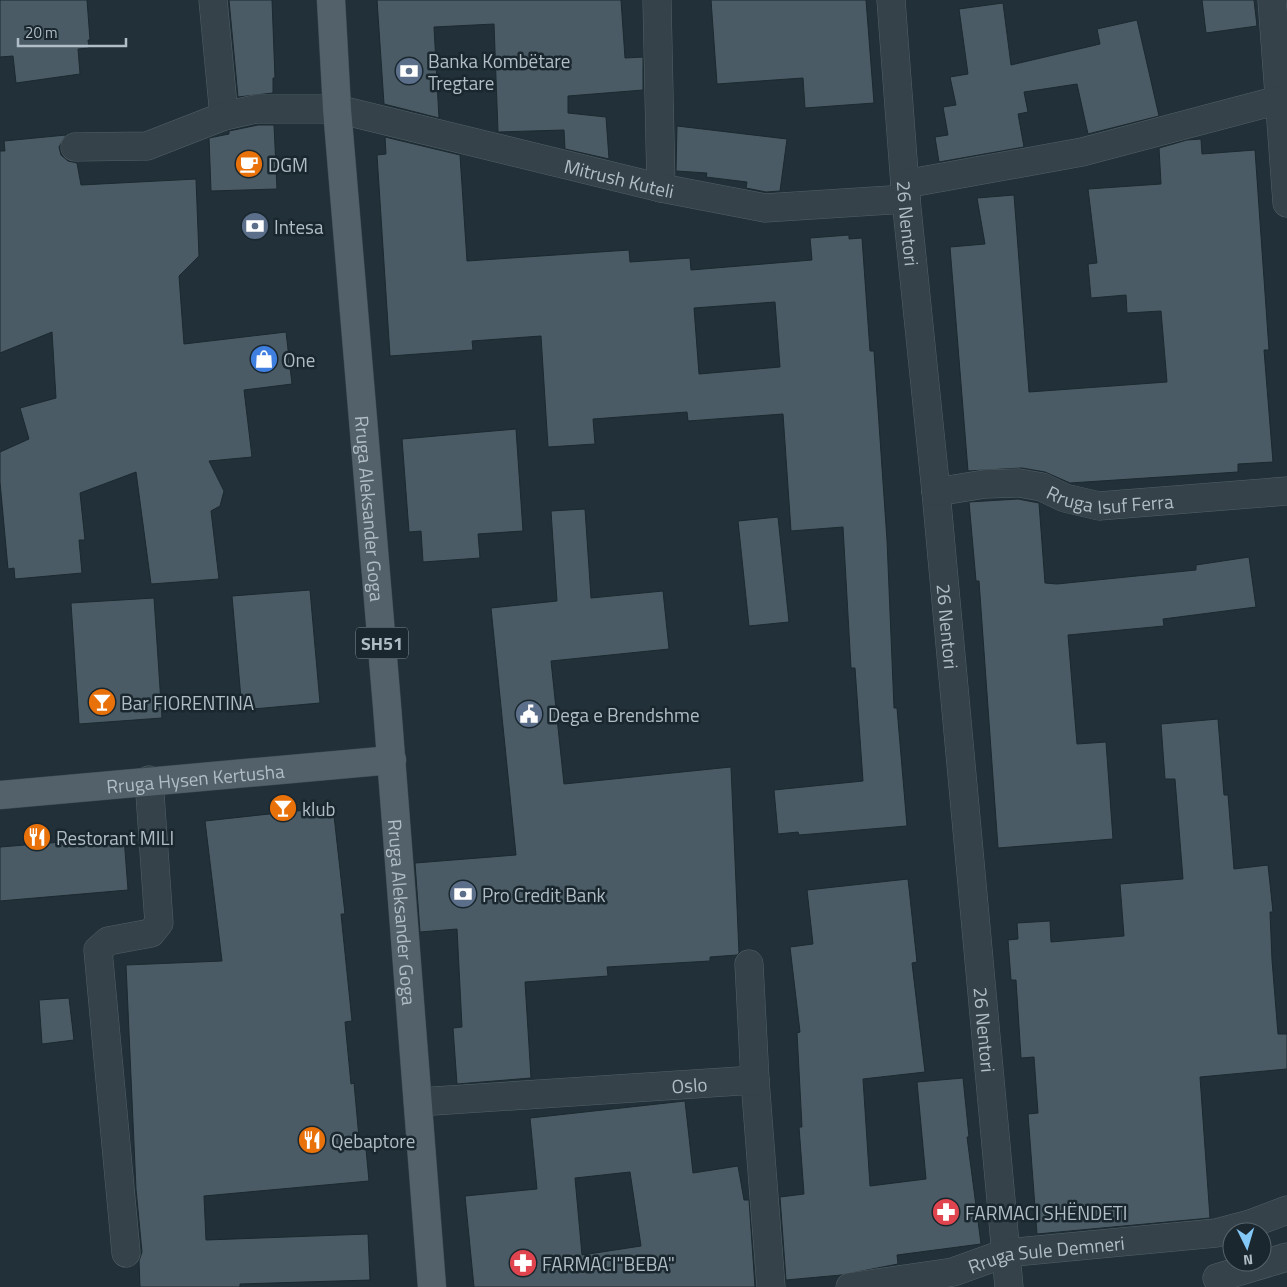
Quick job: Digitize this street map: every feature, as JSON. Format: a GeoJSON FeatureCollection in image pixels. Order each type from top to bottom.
{"type":"FeatureCollection","features":[{"type":"Feature","properties":{"kind":"main road","name":"Rruga Aleksander Goga"},"geometry":{"type":"LineString","coordinates":[[331,0],[337,109],[392,760],[432,1287]]}},
{"type":"Feature","properties":{"kind":"main road","name":"Rruga Hysen Kertusha"},"geometry":{"type":"LineString","coordinates":[[0,795],[150,780],[392,760]]}},
{"type":"Feature","properties":{"kind":"street"},"geometry":{"type":"LineString","coordinates":[[213,0],[224,116]]}},
{"type":"Feature","properties":{"kind":"street"},"geometry":{"type":"LineString","coordinates":[[657,0],[662,188]]}},
{"type":"Feature","properties":{"kind":"street","name":"26 Nentori"},"geometry":{"type":"LineString","coordinates":[[891,0],[905,192],[936,492],[1010,1287]]}},
{"type":"Feature","properties":{"kind":"street"},"geometry":{"type":"LineString","coordinates":[[1272,0],[1287,203]]}},
{"type":"Feature","properties":{"kind":"street","name":"Mitrush Kuteli"},"geometry":{"type":"LineString","coordinates":[[75,147],[147,146],[224,116],[256,109],[337,109],[662,188],[765,208],[905,192],[1082,152],[1279,100]]}},
{"type":"Feature","properties":{"kind":"street","name":"Rruga Isuf Ferra"},"geometry":{"type":"LineString","coordinates":[[936,492],[984,484],[1019,483],[1042,487],[1065,498],[1100,506],[1287,491]]}},
{"type":"Feature","properties":{"kind":"street"},"geometry":{"type":"LineString","coordinates":[[126,1252],[98,950],[108,941],[151,933],[159,923],[150,780]]}},
{"type":"Feature","properties":{"kind":"street"},"geometry":{"type":"LineString","coordinates":[[749,964],[755,1080],[771,1287]]}},
{"type":"Feature","properties":{"kind":"street","name":"Oslo"},"geometry":{"type":"LineString","coordinates":[[418,1102],[755,1080]]}},
{"type":"Feature","properties":{"kind":"street","name":"Rruga Sule Demneri"},"geometry":{"type":"LineString","coordinates":[[850,1287],[953,1272],[1006,1253],[1122,1240],[1216,1233],[1250,1224],[1287,1210]]}},
{"type":"Feature","properties":{"kind":"street"},"geometry":{"type":"LineString","coordinates":[[1216,1233],[1218,1282],[1287,1257]]}},
{"type":"Feature","properties":{"kind":"building"},"geometry":{"type":"Polygon","coordinates":[[[0,0],[87,0],[90,40],[88,40],[89,48],[78,49],[80,74],[16,83],[13,56],[0,57],[0,0]]]}},
{"type":"Feature","properties":{"kind":"building"},"geometry":{"type":"Polygon","coordinates":[[[229,0],[272,0],[275,78],[273,78],[273,93],[238,97],[229,0]]]}},
{"type":"Feature","properties":{"kind":"building"},"geometry":{"type":"Polygon","coordinates":[[[377,0],[621,0],[625,58],[643,57],[643,90],[568,96],[568,113],[606,117],[609,159],[565,149],[564,130],[498,132],[494,24],[434,27],[439,118],[384,104],[377,0]]]}},
{"type":"Feature","properties":{"kind":"building"},"geometry":{"type":"Polygon","coordinates":[[[711,0],[866,0],[874,103],[805,108],[803,78],[717,84],[711,0]]]}},
{"type":"Feature","properties":{"kind":"building"},"geometry":{"type":"Polygon","coordinates":[[[1202,0],[1254,0],[1257,26],[1206,33],[1202,0]]]}},
{"type":"Feature","properties":{"kind":"building"},"geometry":{"type":"Polygon","coordinates":[[[1003,3],[1011,65],[1100,44],[1097,29],[1137,20],[1159,116],[1088,134],[1077,84],[1024,92],[1028,112],[1018,114],[1024,147],[939,162],[935,137],[948,135],[943,107],[956,105],[950,77],[968,74],[959,9],[1003,3]]]}},
{"type":"Feature","properties":{"kind":"building"},"geometry":{"type":"Polygon","coordinates":[[[258,125],[274,125],[277,189],[211,191],[209,138],[229,134],[229,131],[258,125]]]}},
{"type":"Feature","properties":{"kind":"building"},"geometry":{"type":"Polygon","coordinates":[[[677,126],[787,139],[780,191],[766,192],[746,188],[747,182],[706,177],[707,173],[676,171],[677,126]]]}},
{"type":"Feature","properties":{"kind":"building"},"geometry":{"type":"Polygon","coordinates":[[[66,135],[59,147],[61,155],[68,161],[77,163],[81,185],[196,179],[199,256],[179,276],[184,344],[286,332],[292,384],[244,390],[252,457],[209,461],[224,491],[220,506],[211,511],[219,579],[151,584],[136,472],[80,493],[85,540],[79,540],[82,573],[15,579],[14,568],[8,569],[0,482],[0,452],[29,439],[20,408],[56,398],[52,332],[0,353],[0,151],[5,151],[4,141],[66,135]]]}},
{"type":"Feature","properties":{"kind":"building"},"geometry":{"type":"Polygon","coordinates":[[[385,137],[460,155],[467,261],[629,250],[630,262],[690,258],[691,270],[812,260],[810,238],[849,235],[849,239],[862,238],[870,351],[874,351],[887,540],[894,708],[897,708],[907,826],[799,835],[798,832],[778,834],[774,790],[863,781],[855,668],[851,668],[843,527],[791,531],[783,414],[688,421],[687,412],[593,419],[595,444],[548,447],[541,336],[472,341],[473,350],[390,356],[377,155],[386,154],[385,137]],[[775,302],[694,308],[699,374],[780,367],[775,302]]]}},
{"type":"Feature","properties":{"kind":"building"},"geometry":{"type":"Polygon","coordinates":[[[1201,139],[1202,154],[1255,150],[1269,350],[1264,350],[1273,462],[1238,464],[1238,472],[1070,483],[1045,472],[1022,468],[968,471],[950,247],[985,244],[977,198],[1014,195],[1029,392],[1167,382],[1161,311],[1127,313],[1126,295],[1091,298],[1088,264],[1097,263],[1088,189],[1161,184],[1159,148],[1187,140],[1201,139]]]}},
{"type":"Feature","properties":{"kind":"building"},"geometry":{"type":"Polygon","coordinates":[[[516,429],[523,531],[478,534],[480,558],[423,562],[421,531],[409,532],[402,439],[516,429]]]}},
{"type":"Feature","properties":{"kind":"building"},"geometry":{"type":"Polygon","coordinates":[[[1018,499],[1039,503],[1045,583],[1057,584],[1196,570],[1196,565],[1249,557],[1256,607],[1163,619],[1164,626],[1068,635],[1077,744],[1106,742],[1113,839],[998,848],[979,581],[976,581],[969,502],[1018,499]]]}},
{"type":"Feature","properties":{"kind":"building"},"geometry":{"type":"Polygon","coordinates":[[[585,509],[591,598],[663,591],[669,649],[551,661],[564,784],[731,767],[739,953],[737,955],[710,957],[710,961],[607,967],[608,976],[525,982],[531,1078],[457,1084],[453,1028],[462,1027],[457,929],[420,932],[415,863],[516,855],[491,608],[557,601],[551,511],[585,509]]]}},
{"type":"Feature","properties":{"kind":"building"},"geometry":{"type":"Polygon","coordinates":[[[778,517],[789,622],[749,626],[738,521],[778,517]]]}},
{"type":"Feature","properties":{"kind":"building"},"geometry":{"type":"Polygon","coordinates":[[[310,590],[320,703],[242,710],[232,596],[310,590]]]}},
{"type":"Feature","properties":{"kind":"building"},"geometry":{"type":"Polygon","coordinates":[[[154,598],[162,718],[79,724],[71,603],[154,598]]]}},
{"type":"Feature","properties":{"kind":"building"},"geometry":{"type":"Polygon","coordinates":[[[1218,719],[1224,795],[1228,795],[1234,869],[1268,865],[1273,912],[1270,912],[1278,1034],[1287,1034],[1287,1069],[1200,1077],[1210,1218],[1037,1234],[1028,1114],[1038,1113],[1034,1057],[1021,1058],[1016,980],[1011,980],[1008,940],[1018,939],[1017,923],[1050,921],[1051,942],[1124,936],[1120,884],[1183,879],[1175,779],[1165,779],[1161,724],[1218,719]]]}},
{"type":"Feature","properties":{"kind":"building"},"geometry":{"type":"Polygon","coordinates":[[[333,807],[345,914],[341,914],[352,1021],[345,1022],[351,1084],[354,1083],[360,1149],[366,1149],[369,1181],[204,1196],[206,1240],[368,1234],[370,1280],[240,1284],[240,1287],[140,1287],[139,1261],[142,1252],[136,1189],[126,965],[222,961],[205,821],[333,807]]]}},
{"type":"Feature","properties":{"kind":"building"},"geometry":{"type":"Polygon","coordinates":[[[124,837],[128,890],[0,901],[0,847],[124,837]]]}},
{"type":"Feature","properties":{"kind":"building"},"geometry":{"type":"Polygon","coordinates":[[[908,879],[917,962],[912,963],[925,1072],[863,1079],[870,1186],[926,1179],[917,1082],[963,1078],[969,1137],[967,1137],[981,1244],[897,1255],[898,1264],[841,1275],[786,1280],[780,1197],[804,1194],[799,1127],[802,1127],[797,1033],[800,1032],[790,947],[813,944],[807,890],[908,879]]]}},
{"type":"Feature","properties":{"kind":"building"},"geometry":{"type":"Polygon","coordinates":[[[69,998],[74,1040],[42,1044],[39,1000],[69,998]]]}},
{"type":"Feature","properties":{"kind":"building"},"geometry":{"type":"Polygon","coordinates":[[[685,1101],[693,1173],[738,1166],[744,1200],[749,1200],[755,1287],[474,1287],[465,1196],[537,1189],[530,1118],[685,1101]],[[630,1172],[575,1178],[582,1255],[641,1246],[630,1172]]]}},
{"type":"Feature","properties":{"kind":"place","name":"Banka Kombëtare Tregtare"},"geometry":{"type":"Point","coordinates":[409,71]}},
{"type":"Feature","properties":{"kind":"place","name":"DGM"},"geometry":{"type":"Point","coordinates":[249,164]}},
{"type":"Feature","properties":{"kind":"place","name":"Intesa"},"geometry":{"type":"Point","coordinates":[255,226]}},
{"type":"Feature","properties":{"kind":"place","name":"One"},"geometry":{"type":"Point","coordinates":[264,359]}},
{"type":"Feature","properties":{"kind":"place","name":"Bar FIORENTINA"},"geometry":{"type":"Point","coordinates":[102,702]}},
{"type":"Feature","properties":{"kind":"place","name":"Dega e Brendshme"},"geometry":{"type":"Point","coordinates":[529,714]}},
{"type":"Feature","properties":{"kind":"place","name":"klub"},"geometry":{"type":"Point","coordinates":[283,808]}},
{"type":"Feature","properties":{"kind":"place","name":"Restorant MILI"},"geometry":{"type":"Point","coordinates":[37,837]}},
{"type":"Feature","properties":{"kind":"place","name":"Pro Credit Bank"},"geometry":{"type":"Point","coordinates":[463,894]}},
{"type":"Feature","properties":{"kind":"place","name":"Qebaptore"},"geometry":{"type":"Point","coordinates":[312,1140]}},
{"type":"Feature","properties":{"kind":"place","name":"FARMACI SHËNDETI"},"geometry":{"type":"Point","coordinates":[946,1212]}},
{"type":"Feature","properties":{"kind":"place","name":"FARMACI\"BEBA\""},"geometry":{"type":"Point","coordinates":[523,1263]}}]}
